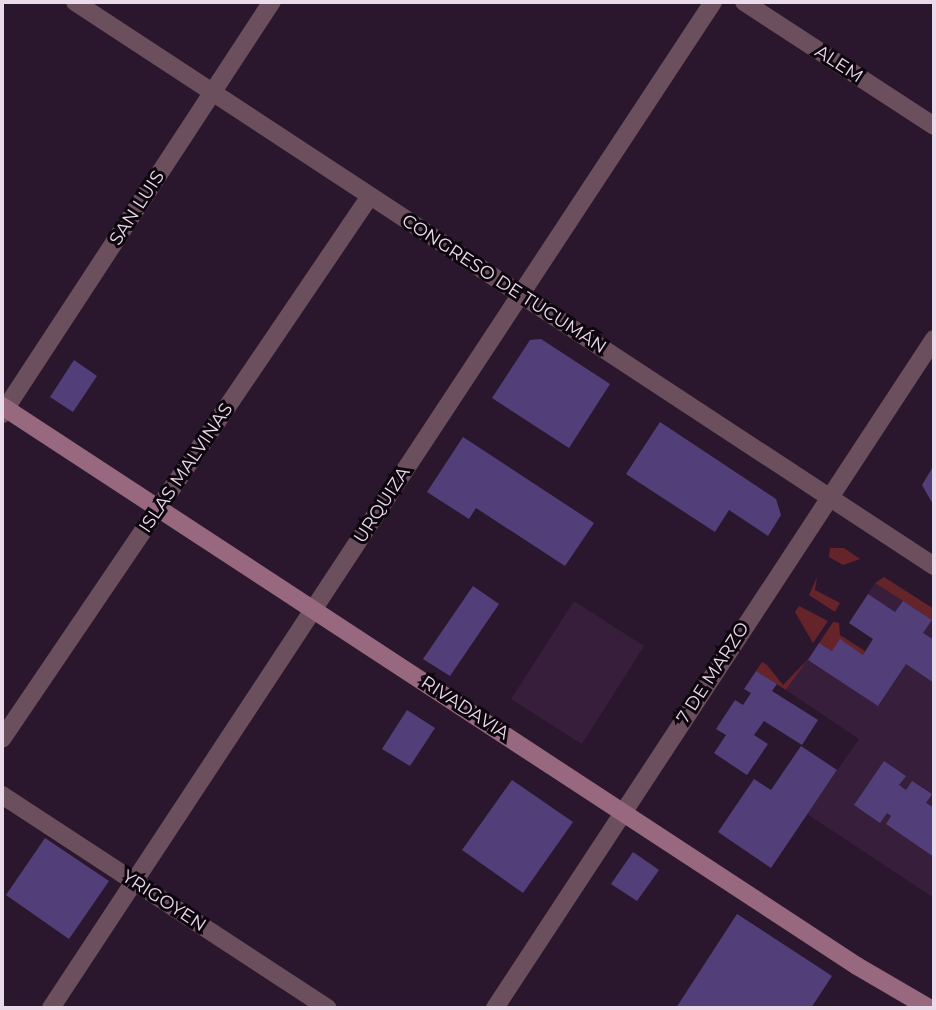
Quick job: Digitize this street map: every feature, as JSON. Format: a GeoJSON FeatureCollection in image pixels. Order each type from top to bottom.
{"type":"FeatureCollection","features":[{"type":"Feature","properties":{"kind":"main road","name":"RIVADAVIA"},"geometry":{"type":"LineString","coordinates":[[3,410],[159,508],[857,966],[929,1008]]}},
{"type":"Feature","properties":{"kind":"street","name":"CONGRESO DE TUCUMÁN"},"geometry":{"type":"LineString","coordinates":[[75,2],[934,566]]}},
{"type":"Feature","properties":{"kind":"street","name":"SAN LUIS"},"geometry":{"type":"LineString","coordinates":[[3,410],[272,2]]}},
{"type":"Feature","properties":{"kind":"street","name":"URQUIZA"},"geometry":{"type":"LineString","coordinates":[[51,1008],[713,2]]}},
{"type":"Feature","properties":{"kind":"street","name":"ALEM"},"geometry":{"type":"LineString","coordinates":[[744,2],[934,126]]}},
{"type":"Feature","properties":{"kind":"street","name":"ISLAS MALVINAS"},"geometry":{"type":"LineString","coordinates":[[2,739],[370,197]]}},
{"type":"Feature","properties":{"kind":"street","name":"7 DE MARZO"},"geometry":{"type":"LineString","coordinates":[[495,1008],[934,339]]}},
{"type":"Feature","properties":{"kind":"street","name":"YRIGOYEN"},"geometry":{"type":"LineString","coordinates":[[2,795],[327,1008]]}},
{"type":"Feature","properties":{"kind":"shaded area"},"geometry":{"type":"Polygon","coordinates":[[[830,548],[844,548],[860,559],[843,565],[829,557],[830,548]]]}},
{"type":"Feature","properties":{"kind":"shaded area"},"geometry":{"type":"Polygon","coordinates":[[[817,577],[815,590],[840,603],[835,612],[809,595],[817,577]]]}},
{"type":"Feature","properties":{"kind":"shaded area"},"geometry":{"type":"Polygon","coordinates":[[[884,577],[934,609],[932,620],[875,583],[884,577]]]}},
{"type":"Feature","properties":{"kind":"shaded area"},"geometry":{"type":"Polygon","coordinates":[[[875,583],[932,620],[934,617],[934,898],[807,814],[859,739],[786,690],[819,643],[832,651],[840,639],[863,654],[873,639],[849,623],[875,583]]]}},
{"type":"Feature","properties":{"kind":"shaded area"},"geometry":{"type":"Polygon","coordinates":[[[574,601],[644,646],[582,744],[511,699],[574,601]]]}},
{"type":"Feature","properties":{"kind":"shaded area"},"geometry":{"type":"Polygon","coordinates":[[[799,606],[828,621],[813,643],[795,612],[799,606]]]}},
{"type":"Feature","properties":{"kind":"shaded area"},"geometry":{"type":"Polygon","coordinates":[[[833,622],[839,623],[840,635],[865,651],[863,655],[840,640],[832,651],[819,643],[833,622]]]}},
{"type":"Feature","properties":{"kind":"shaded area"},"geometry":{"type":"Polygon","coordinates":[[[808,659],[786,690],[756,671],[762,662],[783,685],[808,659]]]}},
{"type":"Feature","properties":{"kind":"building"},"geometry":{"type":"Polygon","coordinates":[[[541,339],[610,384],[569,448],[492,398],[530,340],[541,339]]]}},
{"type":"Feature","properties":{"kind":"building"},"geometry":{"type":"Polygon","coordinates":[[[74,360],[97,376],[73,412],[50,397],[74,360]]]}},
{"type":"Feature","properties":{"kind":"building"},"geometry":{"type":"Polygon","coordinates":[[[660,422],[776,499],[781,515],[768,536],[729,510],[715,532],[626,474],[660,422]]]}},
{"type":"Feature","properties":{"kind":"building"},"geometry":{"type":"Polygon","coordinates":[[[463,437],[594,523],[565,566],[476,508],[469,519],[427,492],[463,437]]]}},
{"type":"Feature","properties":{"kind":"building"},"geometry":{"type":"Polygon","coordinates":[[[934,465],[934,506],[922,485],[934,465]]]}},
{"type":"Feature","properties":{"kind":"building"},"geometry":{"type":"Polygon","coordinates":[[[473,586],[499,604],[450,676],[423,659],[473,586]]]}},
{"type":"Feature","properties":{"kind":"building"},"geometry":{"type":"Polygon","coordinates":[[[868,594],[895,612],[903,601],[932,620],[923,633],[934,640],[934,683],[906,664],[878,706],[808,660],[819,643],[832,651],[840,639],[863,655],[873,639],[849,623],[868,594]]]}},
{"type":"Feature","properties":{"kind":"building"},"geometry":{"type":"Polygon","coordinates":[[[756,671],[777,684],[772,691],[818,720],[802,745],[764,721],[754,735],[768,744],[747,775],[714,753],[726,735],[716,729],[735,700],[743,705],[751,693],[744,689],[756,671]]]}},
{"type":"Feature","properties":{"kind":"building"},"geometry":{"type":"Polygon","coordinates":[[[407,710],[435,728],[410,766],[382,749],[407,710]]]}},
{"type":"Feature","properties":{"kind":"building"},"geometry":{"type":"Polygon","coordinates":[[[801,746],[837,770],[771,868],[718,832],[754,779],[771,790],[801,746]]]}},
{"type":"Feature","properties":{"kind":"building"},"geometry":{"type":"Polygon","coordinates":[[[884,761],[906,776],[899,785],[906,790],[912,781],[932,794],[926,803],[934,808],[934,857],[886,824],[891,816],[887,813],[880,823],[854,805],[884,761]]]}},
{"type":"Feature","properties":{"kind":"building"},"geometry":{"type":"Polygon","coordinates":[[[512,780],[573,822],[523,893],[462,850],[512,780]]]}},
{"type":"Feature","properties":{"kind":"building"},"geometry":{"type":"Polygon","coordinates":[[[45,838],[109,881],[69,939],[6,895],[45,838]]]}},
{"type":"Feature","properties":{"kind":"building"},"geometry":{"type":"Polygon","coordinates":[[[633,852],[659,870],[637,901],[611,884],[633,852]]]}},
{"type":"Feature","properties":{"kind":"building"},"geometry":{"type":"Polygon","coordinates":[[[737,914],[832,976],[811,1008],[676,1008],[737,914]]]}}]}
